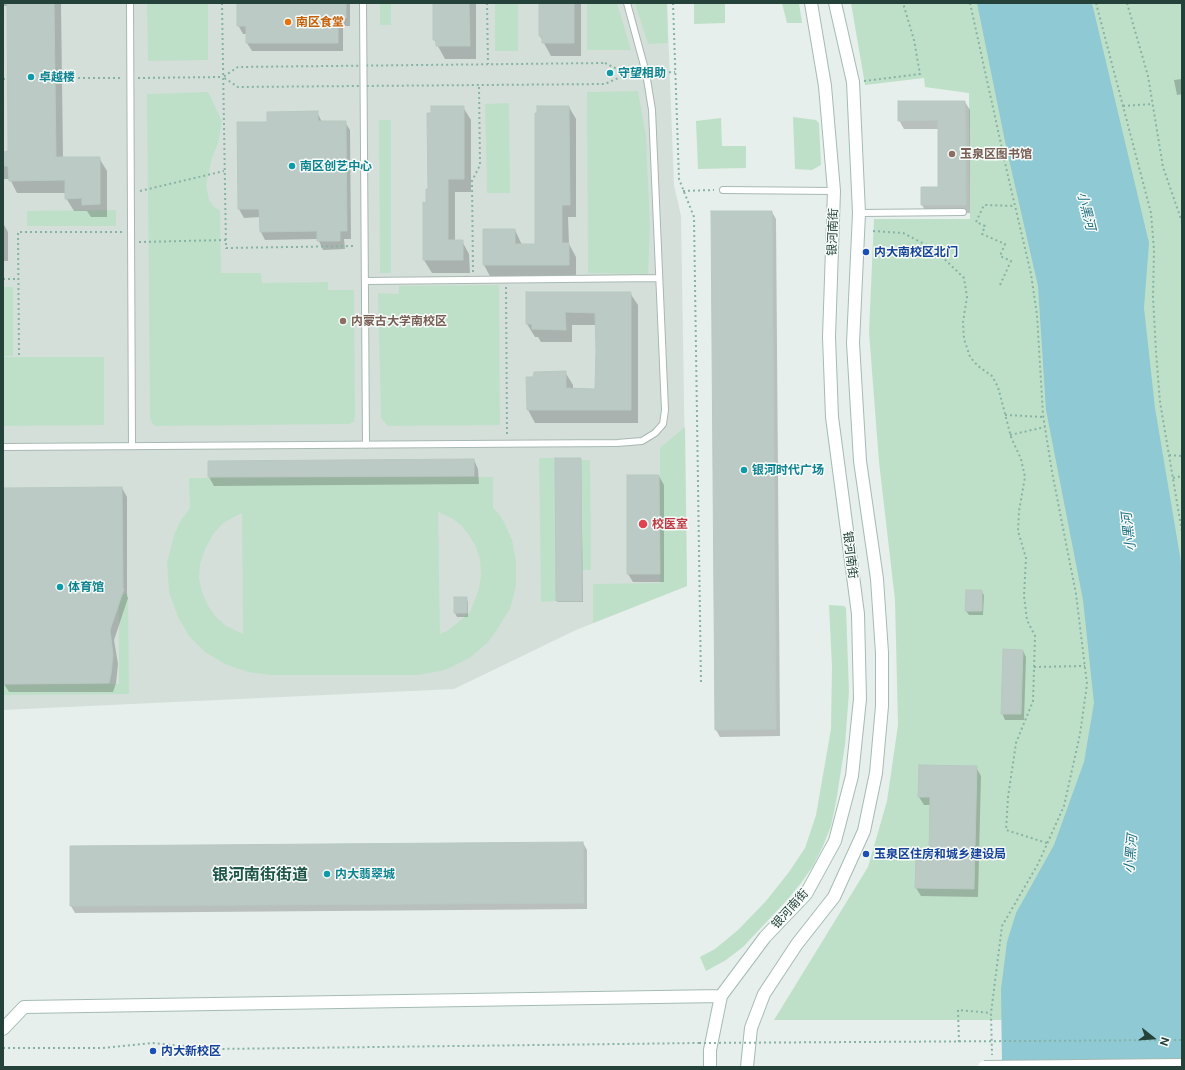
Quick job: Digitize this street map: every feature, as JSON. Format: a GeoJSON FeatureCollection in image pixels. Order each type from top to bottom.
{"type":"FeatureCollection","features":[{"type":"Feature","properties":{"kind":"main road","name":"银河南街"},"geometry":{"type":"LineString","coordinates":[[710,1067],[710,1050],[721,996],[765,936],[806,894],[835,841],[852,776],[860,699],[858,614],[832,417],[829,337],[834,191],[824,73],[811,3]]}},
{"type":"Feature","properties":{"kind":"main road","name":"银河南街"},"geometry":{"type":"LineString","coordinates":[[747,1067],[751,1028],[764,994],[797,944],[834,897],[864,831],[876,774],[882,706],[882,653],[877,579],[860,461],[853,343],[859,212],[853,82],[835,3]]}},
{"type":"Feature","properties":{"kind":"main road"},"geometry":{"type":"LineString","coordinates":[[3,1028],[24,1007],[721,996]]}},
{"type":"Feature","properties":{"kind":"main road"},"geometry":{"type":"LineString","coordinates":[[988,1063],[1182,1065]]}},
{"type":"Feature","properties":{"kind":"lane"},"geometry":{"type":"LineString","coordinates":[[130,3],[132,446]]}},
{"type":"Feature","properties":{"kind":"lane"},"geometry":{"type":"LineString","coordinates":[[364,3],[366,445]]}},
{"type":"Feature","properties":{"kind":"lane"},"geometry":{"type":"LineString","coordinates":[[3,447],[617,443],[642,441],[655,434],[663,424],[665,410],[652,110],[646,73],[627,3]]}},
{"type":"Feature","properties":{"kind":"lane"},"geometry":{"type":"LineString","coordinates":[[723,190],[834,191]]}},
{"type":"Feature","properties":{"kind":"lane"},"geometry":{"type":"LineString","coordinates":[[859,212],[963,212]]}},
{"type":"Feature","properties":{"kind":"lane"},"geometry":{"type":"LineString","coordinates":[[365,281],[660,278]]}},
{"type":"Feature","properties":{"kind":"path"},"geometry":{"type":"LineString","coordinates":[[222,3],[226,248],[365,246]]}},
{"type":"Feature","properties":{"kind":"path"},"geometry":{"type":"LineString","coordinates":[[487,3],[488,64]]}},
{"type":"Feature","properties":{"kind":"path"},"geometry":{"type":"LineString","coordinates":[[673,3],[679,179],[694,217],[701,684]]}},
{"type":"Feature","properties":{"kind":"path"},"geometry":{"type":"LineString","coordinates":[[860,82],[920,74],[914,40],[903,3]]}},
{"type":"Feature","properties":{"kind":"path"},"geometry":{"type":"LineString","coordinates":[[970,3],[1015,206],[1032,274],[1045,427],[1052,472],[1076,594],[1087,684],[1080,734],[1064,806],[1038,864],[1002,926],[991,1013],[988,1063]]}},
{"type":"Feature","properties":{"kind":"path"},"geometry":{"type":"LineString","coordinates":[[1096,3],[1151,213],[1154,250],[1153,297],[1160,402],[1182,532]]}},
{"type":"Feature","properties":{"kind":"path"},"geometry":{"type":"LineString","coordinates":[[1127,3],[1148,76],[1163,167],[1182,222]]}},
{"type":"Feature","properties":{"kind":"path"},"geometry":{"type":"LineString","coordinates":[[604,63],[626,74],[605,84],[238,87],[223,77],[238,67],[604,63]]}},
{"type":"Feature","properties":{"kind":"path"},"geometry":{"type":"LineString","coordinates":[[473,280],[472,181],[480,165],[479,85]]}},
{"type":"Feature","properties":{"kind":"path"},"geometry":{"type":"LineString","coordinates":[[1123,106],[1152,104]]}},
{"type":"Feature","properties":{"kind":"path"},"geometry":{"type":"LineString","coordinates":[[130,193],[224,171]]}},
{"type":"Feature","properties":{"kind":"path"},"geometry":{"type":"LineString","coordinates":[[683,191],[723,190]]}},
{"type":"Feature","properties":{"kind":"path"},"geometry":{"type":"LineString","coordinates":[[1000,285],[1011,261],[1000,256],[1005,244],[982,234],[986,226],[976,222],[984,205],[1015,206]]}},
{"type":"Feature","properties":{"kind":"path"},"geometry":{"type":"LineString","coordinates":[[873,231],[902,233],[934,249],[964,278],[966,297],[962,322],[964,339],[970,357],[978,366],[992,376],[998,387],[1010,435],[1022,459],[1025,477],[1019,511],[1018,531],[1026,558],[1024,596],[1027,620],[1035,636],[1033,701],[1016,742],[1008,798],[1006,830],[1047,844]]}},
{"type":"Feature","properties":{"kind":"path"},"geometry":{"type":"LineString","coordinates":[[19,355],[18,232],[131,232]]}},
{"type":"Feature","properties":{"kind":"path"},"geometry":{"type":"LineString","coordinates":[[131,242],[226,240]]}},
{"type":"Feature","properties":{"kind":"path"},"geometry":{"type":"LineString","coordinates":[[3,279],[19,279]]}},
{"type":"Feature","properties":{"kind":"path"},"geometry":{"type":"LineString","coordinates":[[506,280],[507,444]]}},
{"type":"Feature","properties":{"kind":"path"},"geometry":{"type":"LineString","coordinates":[[1005,415],[1044,417]]}},
{"type":"Feature","properties":{"kind":"path"},"geometry":{"type":"LineString","coordinates":[[1010,435],[1045,427]]}},
{"type":"Feature","properties":{"kind":"path"},"geometry":{"type":"LineString","coordinates":[[1169,455],[1182,456]]}},
{"type":"Feature","properties":{"kind":"path"},"geometry":{"type":"LineString","coordinates":[[1173,478],[1182,476]]}},
{"type":"Feature","properties":{"kind":"path"},"geometry":{"type":"LineString","coordinates":[[1034,666],[1085,666]]}},
{"type":"Feature","properties":{"kind":"path"},"geometry":{"type":"LineString","coordinates":[[959,1042],[958,1010],[991,1013]]}},
{"type":"Feature","properties":{"kind":"path"},"geometry":{"type":"LineString","coordinates":[[3,1048],[102,1048],[152,1043],[216,1050],[699,1043],[1182,1040]]}},
{"type":"Feature","properties":{"kind":"shaded area","name":"内蒙古大学南校区"},"geometry":{"type":"Polygon","coordinates":[[[3,3],[667,3],[674,185],[681,216],[687,586],[576,630],[454,689],[3,710],[3,3]]]}},
{"type":"Feature","properties":{"kind":"green space"},"geometry":{"type":"Polygon","coordinates":[[[147,3],[208,3],[208,60],[148,61],[147,3]]]}},
{"type":"Feature","properties":{"kind":"green space"},"geometry":{"type":"Polygon","coordinates":[[[380,3],[391,3],[391,25],[380,25],[380,3]]]}},
{"type":"Feature","properties":{"kind":"green space"},"geometry":{"type":"Polygon","coordinates":[[[495,3],[518,3],[518,51],[495,51],[495,3]]]}},
{"type":"Feature","properties":{"kind":"green space"},"geometry":{"type":"Polygon","coordinates":[[[587,3],[617,3],[631,50],[587,50],[587,3]]]}},
{"type":"Feature","properties":{"kind":"green space"},"geometry":{"type":"Polygon","coordinates":[[[635,3],[667,3],[668,43],[648,44],[635,3]]]}},
{"type":"Feature","properties":{"kind":"green space"},"geometry":{"type":"Polygon","coordinates":[[[694,3],[725,3],[725,23],[694,24],[694,3]]]}},
{"type":"Feature","properties":{"kind":"green space"},"geometry":{"type":"Polygon","coordinates":[[[782,3],[799,3],[802,23],[787,23],[782,3]]]}},
{"type":"Feature","properties":{"kind":"green space"},"geometry":{"type":"Polygon","coordinates":[[[851,3],[1182,3],[1182,1020],[774,1020],[868,867],[887,801],[898,725],[895,600],[879,462],[869,332],[874,219],[970,219],[969,93],[925,87],[924,78],[865,85],[851,3]]]}},
{"type":"Feature","properties":{"kind":"green space"},"geometry":{"type":"Polygon","coordinates":[[[638,91],[646,136],[650,226],[648,274],[588,273],[587,92],[638,91]]]}},
{"type":"Feature","properties":{"kind":"green space"},"geometry":{"type":"Polygon","coordinates":[[[208,92],[222,121],[218,143],[212,158],[206,185],[209,200],[214,207],[220,210],[221,273],[261,273],[262,283],[328,282],[328,290],[354,290],[354,422],[348,424],[156,426],[152,423],[150,417],[147,94],[208,92]]]}},
{"type":"Feature","properties":{"kind":"green space"},"geometry":{"type":"Polygon","coordinates":[[[509,103],[510,193],[487,193],[485,104],[509,103]]]}},
{"type":"Feature","properties":{"kind":"green space"},"geometry":{"type":"Polygon","coordinates":[[[793,117],[816,120],[819,123],[821,165],[812,170],[795,169],[793,117]]]}},
{"type":"Feature","properties":{"kind":"green space"},"geometry":{"type":"Polygon","coordinates":[[[721,118],[722,146],[746,146],[746,168],[698,169],[696,121],[721,118]]]}},
{"type":"Feature","properties":{"kind":"green space"},"geometry":{"type":"Polygon","coordinates":[[[379,120],[391,120],[391,273],[380,273],[379,120]]]}},
{"type":"Feature","properties":{"kind":"green space"},"geometry":{"type":"Polygon","coordinates":[[[116,210],[116,226],[27,226],[27,211],[116,210]]]}},
{"type":"Feature","properties":{"kind":"green space"},"geometry":{"type":"Polygon","coordinates":[[[499,285],[500,425],[388,426],[381,418],[378,293],[399,294],[399,286],[499,285]]]}},
{"type":"Feature","properties":{"kind":"green space"},"geometry":{"type":"Polygon","coordinates":[[[3,287],[13,287],[13,356],[3,356],[3,287]]]}},
{"type":"Feature","properties":{"kind":"green space"},"geometry":{"type":"Polygon","coordinates":[[[3,357],[104,357],[104,425],[3,426],[3,357]]]}},
{"type":"Feature","properties":{"kind":"green space"},"geometry":{"type":"Polygon","coordinates":[[[685,427],[687,586],[593,623],[593,584],[660,583],[660,448],[685,427]]]}},
{"type":"Feature","properties":{"kind":"green space"},"geometry":{"type":"Polygon","coordinates":[[[539,458],[555,458],[556,601],[541,602],[539,458]]]}},
{"type":"Feature","properties":{"kind":"green space"},"geometry":{"type":"Polygon","coordinates":[[[581,460],[590,460],[591,570],[582,570],[581,460]]]}},
{"type":"Feature","properties":{"kind":"green space"},"geometry":{"type":"Polygon","coordinates":[[[493,477],[493,508],[504,522],[512,540],[516,562],[516,586],[510,609],[487,643],[471,657],[441,671],[417,675],[270,675],[248,672],[225,664],[205,652],[189,636],[178,617],[169,592],[167,563],[174,535],[181,520],[190,508],[189,478],[493,477]],[[438,512],[440,634],[447,631],[470,612],[479,589],[481,575],[480,559],[476,547],[469,535],[462,526],[453,519],[438,512]],[[242,513],[223,523],[214,533],[205,549],[200,564],[199,578],[202,592],[208,606],[216,617],[226,626],[243,634],[242,513]]]}},
{"type":"Feature","properties":{"kind":"green space"},"geometry":{"type":"Polygon","coordinates":[[[122,594],[128,594],[129,694],[3,695],[3,685],[119,684],[119,604],[122,594]]]}},
{"type":"Feature","properties":{"kind":"green space"},"geometry":{"type":"Polygon","coordinates":[[[829,605],[844,606],[846,608],[849,692],[845,745],[831,826],[813,866],[788,899],[743,947],[726,960],[706,971],[700,957],[715,949],[738,930],[766,901],[789,872],[805,848],[816,815],[831,729],[832,667],[829,605]]]}},
{"type":"Feature","properties":{"kind":"water","name":"小黑河"},"geometry":{"type":"Polygon","coordinates":[[[977,3],[1092,3],[1149,243],[1144,308],[1155,408],[1182,568],[1182,1067],[1002,1067],[1001,989],[1007,942],[1016,913],[1054,845],[1084,762],[1094,703],[1083,600],[1046,410],[1038,286],[1007,151],[977,3]]]}},
{"type":"Feature","properties":{"kind":"building","name":"卓越楼"},"geometry":{"type":"Polygon","coordinates":[[[7,3],[54,3],[56,157],[100,157],[100,204],[82,205],[82,198],[65,199],[65,180],[9,181],[8,166],[3,166],[3,152],[8,151],[7,3]]]}},
{"type":"Feature","properties":{"kind":"building","name":"南区食堂"},"geometry":{"type":"Polygon","coordinates":[[[237,3],[346,3],[346,18],[338,18],[338,43],[246,43],[246,26],[237,26],[237,3]]]}},
{"type":"Feature","properties":{"kind":"building"},"geometry":{"type":"Polygon","coordinates":[[[433,3],[469,3],[470,46],[436,46],[436,40],[433,40],[433,3]]]}},
{"type":"Feature","properties":{"kind":"building"},"geometry":{"type":"Polygon","coordinates":[[[539,3],[574,3],[574,43],[542,43],[542,36],[539,36],[539,3]]]}},
{"type":"Feature","properties":{"kind":"building","name":"玉泉区图书馆"},"geometry":{"type":"Polygon","coordinates":[[[898,101],[965,101],[966,205],[921,205],[921,187],[938,187],[938,120],[898,121],[898,101]]]}},
{"type":"Feature","properties":{"kind":"building"},"geometry":{"type":"Polygon","coordinates":[[[431,106],[464,106],[464,179],[448,179],[448,240],[463,240],[463,260],[423,260],[423,202],[426,203],[426,189],[428,189],[427,113],[431,113],[431,106]]]}},
{"type":"Feature","properties":{"kind":"building"},"geometry":{"type":"Polygon","coordinates":[[[537,106],[569,106],[570,205],[562,205],[562,243],[569,243],[569,265],[483,265],[483,229],[515,229],[515,244],[535,244],[535,113],[537,113],[537,106]]]}},
{"type":"Feature","properties":{"kind":"building","name":"南区创艺中心"},"geometry":{"type":"Polygon","coordinates":[[[318,111],[318,121],[346,121],[347,231],[340,231],[340,241],[317,241],[317,231],[260,232],[259,209],[238,209],[237,122],[267,122],[267,112],[318,111]]]}},
{"type":"Feature","properties":{"kind":"building","name":"银河时代广场"},"geometry":{"type":"Polygon","coordinates":[[[711,211],[772,211],[776,729],[715,730],[711,211]]]}},
{"type":"Feature","properties":{"kind":"building"},"geometry":{"type":"Polygon","coordinates":[[[526,292],[631,292],[631,410],[527,410],[526,377],[533,377],[534,372],[566,371],[566,388],[595,389],[596,351],[595,313],[565,312],[566,330],[532,329],[532,324],[526,324],[526,292]]]}},
{"type":"Feature","properties":{"kind":"building"},"geometry":{"type":"Polygon","coordinates":[[[555,458],[581,458],[582,601],[556,601],[555,458]]]}},
{"type":"Feature","properties":{"kind":"building"},"geometry":{"type":"Polygon","coordinates":[[[474,459],[474,476],[208,477],[208,461],[474,459]]]}},
{"type":"Feature","properties":{"kind":"building","name":"校医室"},"geometry":{"type":"Polygon","coordinates":[[[627,475],[659,475],[660,574],[627,574],[627,475]]]}},
{"type":"Feature","properties":{"kind":"building","name":"体育馆"},"geometry":{"type":"Polygon","coordinates":[[[122,487],[124,589],[110,630],[113,655],[109,683],[3,684],[3,488],[122,487]]]}},
{"type":"Feature","properties":{"kind":"building"},"geometry":{"type":"Polygon","coordinates":[[[966,590],[982,590],[982,611],[965,611],[966,590]]]}},
{"type":"Feature","properties":{"kind":"building"},"geometry":{"type":"Polygon","coordinates":[[[454,597],[467,597],[467,613],[454,613],[454,597]]]}},
{"type":"Feature","properties":{"kind":"building"},"geometry":{"type":"Polygon","coordinates":[[[1003,649],[1023,650],[1021,714],[1001,714],[1003,649]]]}},
{"type":"Feature","properties":{"kind":"building"},"geometry":{"type":"Polygon","coordinates":[[[919,765],[977,766],[974,889],[915,888],[916,855],[929,855],[930,797],[918,797],[919,765]]]}},
{"type":"Feature","properties":{"kind":"building","name":"内大翡翠城"},"geometry":{"type":"Polygon","coordinates":[[[583,842],[584,903],[70,906],[70,846],[583,842]]]}},
{"type":"Feature","properties":{"kind":"place","name":"南区食堂"},"geometry":{"type":"Point","coordinates":[288,22]}},
{"type":"Feature","properties":{"kind":"place","name":"守望相助"},"geometry":{"type":"Point","coordinates":[610,73]}},
{"type":"Feature","properties":{"kind":"place","name":"卓越楼"},"geometry":{"type":"Point","coordinates":[31,77]}},
{"type":"Feature","properties":{"kind":"place","name":"玉泉区图书馆"},"geometry":{"type":"Point","coordinates":[952,154]}},
{"type":"Feature","properties":{"kind":"place","name":"南区创艺中心"},"geometry":{"type":"Point","coordinates":[292,166]}},
{"type":"Feature","properties":{"kind":"place","name":"内大南校区北门"},"geometry":{"type":"Point","coordinates":[866,252]}},
{"type":"Feature","properties":{"kind":"place","name":"内蒙古大学南校区"},"geometry":{"type":"Point","coordinates":[343,321]}},
{"type":"Feature","properties":{"kind":"place","name":"银河时代广场"},"geometry":{"type":"Point","coordinates":[744,470]}},
{"type":"Feature","properties":{"kind":"place","name":"校医室"},"geometry":{"type":"Point","coordinates":[643,524]}},
{"type":"Feature","properties":{"kind":"place","name":"体育馆"},"geometry":{"type":"Point","coordinates":[60,587]}},
{"type":"Feature","properties":{"kind":"place","name":"玉泉区住房和城乡建设局"},"geometry":{"type":"Point","coordinates":[866,854]}},
{"type":"Feature","properties":{"kind":"place","name":"内大翡翠城"},"geometry":{"type":"Point","coordinates":[327,874]}},
{"type":"Feature","properties":{"kind":"place","name":"内大新校区"},"geometry":{"type":"Point","coordinates":[153,1051]}},
{"type":"Feature","properties":{"kind":"district","name":"银河南街街道"},"geometry":{"type":"Point","coordinates":[260,875]}}]}
